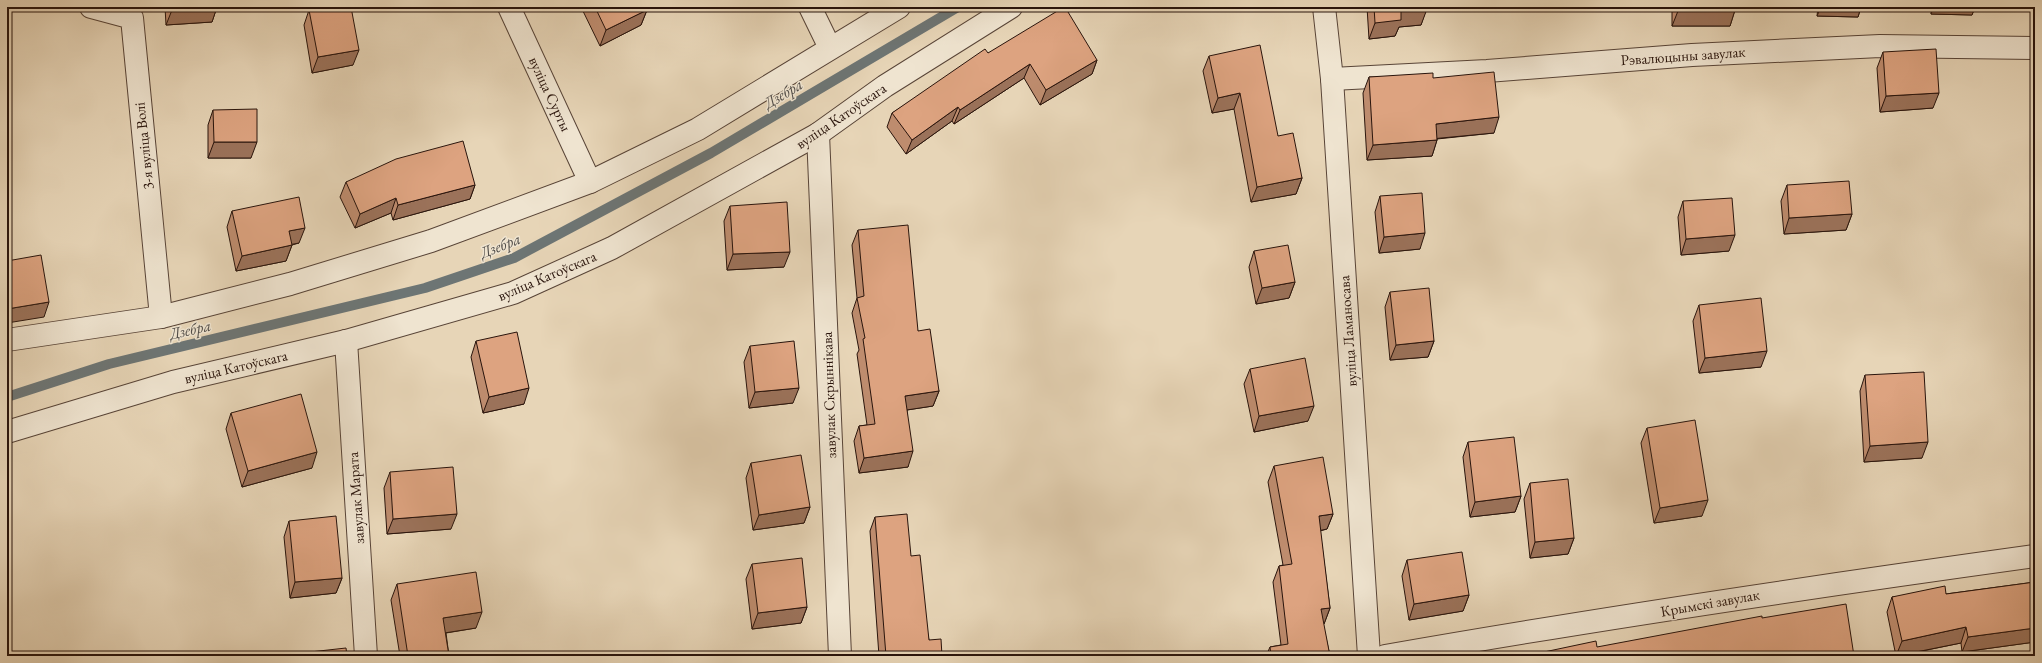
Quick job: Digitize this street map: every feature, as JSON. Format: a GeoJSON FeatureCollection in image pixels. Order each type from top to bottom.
{"type":"FeatureCollection","features":[{"type":"Feature","properties":{"kind":"street","name":"3-я вуліца Волі"},"geometry":{"type":"LineString","coordinates":[[91,7],[132,18],[161,317]]}},
{"type":"Feature","properties":{"kind":"street","name":"вуліца Сурты"},"geometry":{"type":"LineString","coordinates":[[509,7],[590,182]]}},
{"type":"Feature","properties":{"kind":"street"},"geometry":{"type":"LineString","coordinates":[[810,7],[830,48]]}},
{"type":"Feature","properties":{"kind":"street"},"geometry":{"type":"LineString","coordinates":[[7,340],[161,317],[290,284],[431,241],[590,182],[698,129],[900,7]]}},
{"type":"Feature","properties":{"kind":"street","name":"вуліца Катоўскага"},"geometry":{"type":"LineString","coordinates":[[7,432],[174,382],[346,341],[513,294],[612,248],[818,134],[885,86],[1011,7]]}},
{"type":"Feature","properties":{"kind":"street","name":"вуліца Ламаносава"},"geometry":{"type":"LineString","coordinates":[[1324,7],[1332,79],[1369,656]]}},
{"type":"Feature","properties":{"kind":"street","name":"Рэвалюцыны завулак"},"geometry":{"type":"LineString","coordinates":[[1332,79],[1487,71],[1731,53],[1880,46],[2035,48]]}},
{"type":"Feature","properties":{"kind":"street","name":"завулак Скрыннікава"},"geometry":{"type":"LineString","coordinates":[[818,134],[840,656]]}},
{"type":"Feature","properties":{"kind":"street","name":"завулак Марата"},"geometry":{"type":"LineString","coordinates":[[346,341],[366,656]]}},
{"type":"Feature","properties":{"kind":"street","name":"Крымскі завулак"},"geometry":{"type":"LineString","coordinates":[[1385,656],[1539,629],[1653,613],[1766,594],[2035,556]]}},
{"type":"Feature","properties":{"kind":"building"},"geometry":{"type":"Polygon","coordinates":[[[171,7],[211,7],[172,10],[171,7]]]}},
{"type":"Feature","properties":{"kind":"building"},"geometry":{"type":"Polygon","coordinates":[[[325,7],[351,7],[359,50],[318,57],[309,10],[325,7]]]}},
{"type":"Feature","properties":{"kind":"building"},"geometry":{"type":"Polygon","coordinates":[[[595,7],[645,7],[647,10],[606,30],[595,7]]]}},
{"type":"Feature","properties":{"kind":"building"},"geometry":{"type":"Polygon","coordinates":[[[1064,7],[1097,60],[1046,90],[1030,64],[960,110],[958,107],[912,140],[892,113],[985,49],[988,53],[1064,7]]]}},
{"type":"Feature","properties":{"kind":"building"},"geometry":{"type":"Polygon","coordinates":[[[1374,7],[1427,7],[1427,9],[1401,11],[1401,20],[1375,23],[1374,7]]]}},
{"type":"Feature","properties":{"kind":"building"},"geometry":{"type":"Polygon","coordinates":[[[1678,7],[1735,7],[1735,10],[1678,11],[1678,7]]]}},
{"type":"Feature","properties":{"kind":"building"},"geometry":{"type":"Polygon","coordinates":[[[1260,45],[1278,136],[1293,133],[1302,178],[1257,187],[1240,93],[1218,98],[1209,56],[1260,45]]]}},
{"type":"Feature","properties":{"kind":"building"},"geometry":{"type":"Polygon","coordinates":[[[1936,49],[1939,93],[1886,96],[1883,52],[1936,49]]]}},
{"type":"Feature","properties":{"kind":"building"},"geometry":{"type":"Polygon","coordinates":[[[1494,72],[1499,117],[1436,124],[1437,140],[1373,145],[1369,77],[1433,73],[1433,78],[1494,72]]]}},
{"type":"Feature","properties":{"kind":"building"},"geometry":{"type":"Polygon","coordinates":[[[257,109],[257,142],[214,142],[213,110],[257,109]]]}},
{"type":"Feature","properties":{"kind":"building"},"geometry":{"type":"Polygon","coordinates":[[[463,141],[475,185],[398,205],[396,198],[360,214],[346,182],[396,159],[463,141]]]}},
{"type":"Feature","properties":{"kind":"building"},"geometry":{"type":"Polygon","coordinates":[[[1849,181],[1852,214],[1789,218],[1787,185],[1849,181]]]}},
{"type":"Feature","properties":{"kind":"building"},"geometry":{"type":"Polygon","coordinates":[[[1422,193],[1425,233],[1384,237],[1380,196],[1422,193]]]}},
{"type":"Feature","properties":{"kind":"building"},"geometry":{"type":"Polygon","coordinates":[[[299,197],[305,228],[289,231],[292,245],[242,256],[232,211],[299,197]]]}},
{"type":"Feature","properties":{"kind":"building"},"geometry":{"type":"Polygon","coordinates":[[[1732,198],[1735,235],[1686,239],[1683,201],[1732,198]]]}},
{"type":"Feature","properties":{"kind":"building"},"geometry":{"type":"Polygon","coordinates":[[[787,202],[790,252],[733,254],[730,206],[787,202]]]}},
{"type":"Feature","properties":{"kind":"building"},"geometry":{"type":"Polygon","coordinates":[[[908,225],[918,331],[930,329],[939,391],[905,396],[913,451],[864,458],[859,426],[875,424],[863,339],[865,338],[857,298],[864,296],[858,230],[908,225]]]}},
{"type":"Feature","properties":{"kind":"building"},"geometry":{"type":"Polygon","coordinates":[[[1288,245],[1295,282],[1262,288],[1254,251],[1288,245]]]}},
{"type":"Feature","properties":{"kind":"building"},"geometry":{"type":"Polygon","coordinates":[[[41,255],[49,302],[7,309],[7,261],[41,255]]]}},
{"type":"Feature","properties":{"kind":"building"},"geometry":{"type":"Polygon","coordinates":[[[1429,288],[1434,341],[1396,345],[1390,292],[1429,288]]]}},
{"type":"Feature","properties":{"kind":"building"},"geometry":{"type":"Polygon","coordinates":[[[1761,298],[1767,351],[1705,358],[1699,305],[1761,298]]]}},
{"type":"Feature","properties":{"kind":"building"},"geometry":{"type":"Polygon","coordinates":[[[517,332],[529,388],[489,397],[476,341],[517,332]]]}},
{"type":"Feature","properties":{"kind":"building"},"geometry":{"type":"Polygon","coordinates":[[[794,341],[799,388],[755,392],[750,346],[794,341]]]}},
{"type":"Feature","properties":{"kind":"building"},"geometry":{"type":"Polygon","coordinates":[[[1305,358],[1314,406],[1259,416],[1250,369],[1305,358]]]}},
{"type":"Feature","properties":{"kind":"building"},"geometry":{"type":"Polygon","coordinates":[[[1924,372],[1928,442],[1870,446],[1865,375],[1924,372]]]}},
{"type":"Feature","properties":{"kind":"building"},"geometry":{"type":"Polygon","coordinates":[[[301,394],[317,452],[248,471],[231,413],[301,394]]]}},
{"type":"Feature","properties":{"kind":"building"},"geometry":{"type":"Polygon","coordinates":[[[1695,420],[1708,500],[1660,508],[1647,428],[1695,420]]]}},
{"type":"Feature","properties":{"kind":"building"},"geometry":{"type":"Polygon","coordinates":[[[1514,437],[1521,496],[1475,502],[1468,442],[1514,437]]]}},
{"type":"Feature","properties":{"kind":"building"},"geometry":{"type":"Polygon","coordinates":[[[801,455],[810,507],[759,515],[751,463],[801,455]]]}},
{"type":"Feature","properties":{"kind":"building"},"geometry":{"type":"Polygon","coordinates":[[[1323,457],[1333,514],[1319,516],[1330,608],[1321,609],[1330,656],[1271,656],[1270,647],[1288,644],[1279,566],[1292,564],[1274,466],[1323,457]]]}},
{"type":"Feature","properties":{"kind":"building"},"geometry":{"type":"Polygon","coordinates":[[[453,467],[457,514],[393,519],[390,472],[453,467]]]}},
{"type":"Feature","properties":{"kind":"building"},"geometry":{"type":"Polygon","coordinates":[[[1568,479],[1574,538],[1535,542],[1530,483],[1568,479]]]}},
{"type":"Feature","properties":{"kind":"building"},"geometry":{"type":"Polygon","coordinates":[[[907,514],[911,556],[920,555],[929,640],[941,639],[942,656],[886,656],[875,517],[907,514]]]}},
{"type":"Feature","properties":{"kind":"building"},"geometry":{"type":"Polygon","coordinates":[[[336,516],[342,578],[295,582],[289,521],[336,516]]]}},
{"type":"Feature","properties":{"kind":"building"},"geometry":{"type":"Polygon","coordinates":[[[1462,552],[1469,595],[1414,604],[1407,560],[1462,552]]]}},
{"type":"Feature","properties":{"kind":"building"},"geometry":{"type":"Polygon","coordinates":[[[802,558],[807,607],[758,613],[752,564],[802,558]]]}},
{"type":"Feature","properties":{"kind":"building"},"geometry":{"type":"Polygon","coordinates":[[[476,572],[482,612],[443,618],[449,656],[408,656],[397,584],[476,572]]]}},
{"type":"Feature","properties":{"kind":"building"},"geometry":{"type":"Polygon","coordinates":[[[2035,582],[2035,628],[1968,637],[1966,627],[1902,641],[1892,597],[1945,586],[1946,594],[2035,582]]]}},
{"type":"Feature","properties":{"kind":"building"},"geometry":{"type":"Polygon","coordinates":[[[1846,604],[1854,656],[1545,656],[1544,652],[1596,641],[1597,647],[1762,616],[1762,618],[1846,604]]]}},
{"type":"Feature","properties":{"kind":"building"},"geometry":{"type":"Polygon","coordinates":[[[346,648],[347,656],[302,656],[301,653],[346,648]]]}},
{"type":"Feature","properties":{"kind":"waterway","name":"Дзебра"},"geometry":{"type":"LineString","coordinates":[[7,397],[109,364],[425,288],[514,258],[711,153],[958,7]]}}]}
